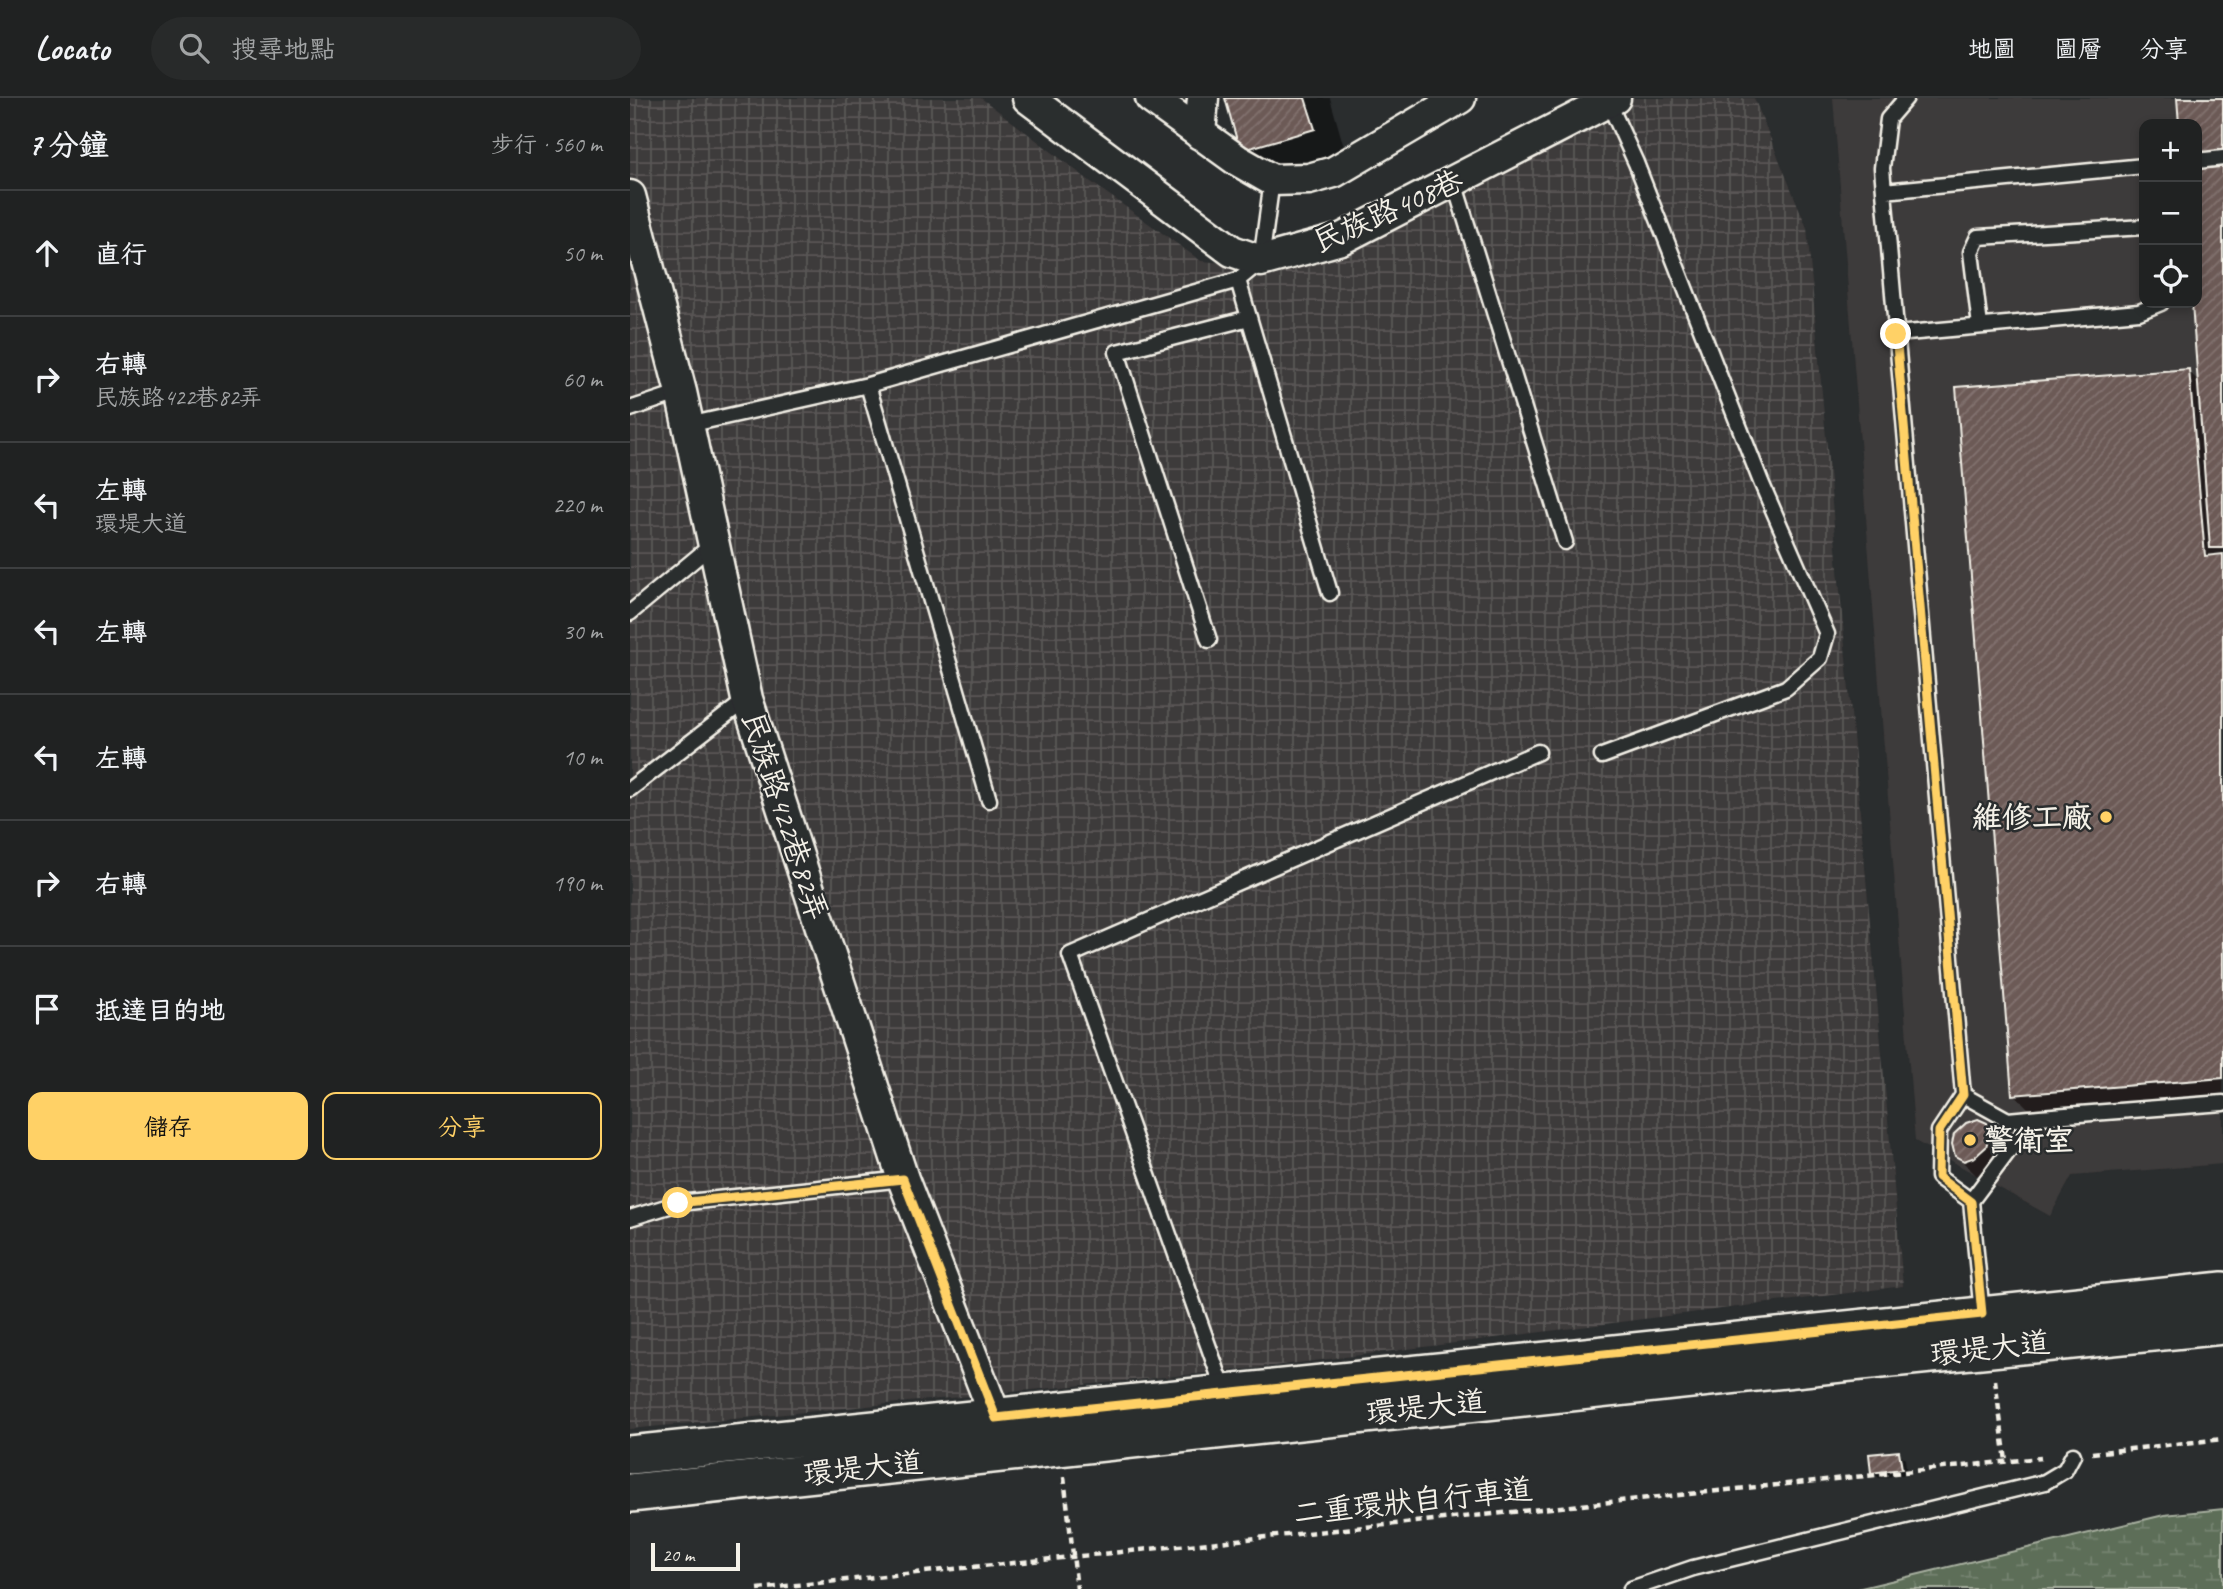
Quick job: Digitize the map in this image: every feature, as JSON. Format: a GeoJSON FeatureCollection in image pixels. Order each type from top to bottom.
{"type":"FeatureCollection","features":[{"type":"Feature","properties":{"kind":"street"},"geometry":{"type":"LineString","coordinates":[[1028,98],[1232,251],[1261,261]]}},
{"type":"Feature","properties":{"kind":"street","name":"民族路408巷"},"geometry":{"type":"LineString","coordinates":[[1151,98],[1237,160],[1272,180],[1309,180],[1334,172],[1460,98]]}},
{"type":"Feature","properties":{"kind":"street"},"geometry":{"type":"LineString","coordinates":[[1200,134],[1203,98]]}},
{"type":"Feature","properties":{"kind":"street","name":"民族路408巷"},"geometry":{"type":"LineString","coordinates":[[1261,261],[1341,239],[1610,99]]}},
{"type":"Feature","properties":{"kind":"street","name":"民族路422巷82弄"},"geometry":{"type":"LineString","coordinates":[[630,196],[681,393],[747,699],[903,1179],[997,1436]]}},
{"type":"Feature","properties":{"kind":"street","name":"環堤大道"},"geometry":{"type":"LineString","coordinates":[[1987,1345],[2223,1291]]}},
{"type":"Feature","properties":{"kind":"street","name":"環堤大道"},"geometry":{"type":"LineString","coordinates":[[630,1493],[997,1436],[1225,1395],[1840,1346],[1987,1345],[2223,1325]]}},
{"type":"Feature","properties":{"kind":"street","name":"環堤大道"},"geometry":{"type":"LineString","coordinates":[[630,1455],[997,1436],[1840,1346]]}},
{"type":"Feature","properties":{"kind":"lane"},"geometry":{"type":"LineString","coordinates":[[1906,98],[1888,119],[1882,168],[1963,1095],[1939,1131],[1938,1177],[1971,1202]]}},
{"type":"Feature","properties":{"kind":"lane"},"geometry":{"type":"LineString","coordinates":[[1602,756],[1786,688],[1820,658],[1826,634],[1761,482],[1610,99]]}},
{"type":"Feature","properties":{"kind":"lane"},"geometry":{"type":"LineString","coordinates":[[2202,160],[2223,158]]}},
{"type":"Feature","properties":{"kind":"lane"},"geometry":{"type":"LineString","coordinates":[[1884,191],[2139,166]]}},
{"type":"Feature","properties":{"kind":"lane"},"geometry":{"type":"LineString","coordinates":[[688,425],[868,385],[1238,280],[1261,261],[1272,180]]}},
{"type":"Feature","properties":{"kind":"lane"},"geometry":{"type":"LineString","coordinates":[[1454,182],[1565,542]]}},
{"type":"Feature","properties":{"kind":"lane"},"geometry":{"type":"LineString","coordinates":[[1980,326],[1971,252],[1978,237],[2139,227]]}},
{"type":"Feature","properties":{"kind":"lane"},"geometry":{"type":"LineString","coordinates":[[1238,280],[1330,593]]}},
{"type":"Feature","properties":{"kind":"lane"},"geometry":{"type":"LineString","coordinates":[[1896,334],[2139,312],[2149,308]]}},
{"type":"Feature","properties":{"kind":"lane"},"geometry":{"type":"LineString","coordinates":[[1209,640],[1117,352],[1249,318]]}},
{"type":"Feature","properties":{"kind":"lane"},"geometry":{"type":"LineString","coordinates":[[868,385],[989,800]]}},
{"type":"Feature","properties":{"kind":"lane"},"geometry":{"type":"LineString","coordinates":[[630,409],[681,393]]}},
{"type":"Feature","properties":{"kind":"lane"},"geometry":{"type":"LineString","coordinates":[[630,613],[713,544]]}},
{"type":"Feature","properties":{"kind":"lane"},"geometry":{"type":"LineString","coordinates":[[630,789],[747,699]]}},
{"type":"Feature","properties":{"kind":"lane"},"geometry":{"type":"LineString","coordinates":[[1225,1395],[1070,955],[1538,752]]}},
{"type":"Feature","properties":{"kind":"lane"},"geometry":{"type":"LineString","coordinates":[[1963,1095],[2008,1120],[2223,1103]]}},
{"type":"Feature","properties":{"kind":"lane"},"geometry":{"type":"LineString","coordinates":[[1987,1345],[1971,1202],[2016,1140],[2040,1117]]}},
{"type":"Feature","properties":{"kind":"lane"},"geometry":{"type":"LineString","coordinates":[[630,1217],[678,1203],[903,1179]]}},
{"type":"Feature","properties":{"kind":"lane"},"geometry":{"type":"LineString","coordinates":[[1631,1589],[1693,1568],[2045,1482],[2065,1470],[2073,1455]]}},
{"type":"Feature","properties":{"kind":"path"},"geometry":{"type":"LineString","coordinates":[[1987,1345],[2006,1461]]}},
{"type":"Feature","properties":{"kind":"path","name":"二重環狀自行車道"},"geometry":{"type":"LineString","coordinates":[[758,1589],[2223,1439]]}},
{"type":"Feature","properties":{"kind":"path"},"geometry":{"type":"LineString","coordinates":[[1063,1469],[1077,1589]]}},
{"type":"Feature","properties":{"kind":"shaded area"},"geometry":{"type":"Polygon","coordinates":[[[630,98],[981,98],[1201,261],[1249,265],[1296,252],[1590,98],[1754,98],[1807,228],[1903,1286],[1258,1368],[630,1429],[630,98]]]}},
{"type":"Feature","properties":{"kind":"shaded area"},"geometry":{"type":"Polygon","coordinates":[[[1833,98],[2223,98],[2223,1164],[2072,1176],[2050,1216],[1915,1141],[1833,98]]]}},
{"type":"Feature","properties":{"kind":"green space"},"geometry":{"type":"Polygon","coordinates":[[[2223,1509],[2223,1589],[1857,1589],[2164,1515],[2223,1509]]]}},
{"type":"Feature","properties":{"kind":"building"},"geometry":{"type":"Polygon","coordinates":[[[1225,98],[1305,98],[1315,129],[1240,151],[1225,98]]]}},
{"type":"Feature","properties":{"kind":"building"},"geometry":{"type":"Polygon","coordinates":[[[2177,98],[2223,98],[2223,548],[2210,548],[2192,308],[2202,308],[2202,119],[2179,119],[2177,98]]]}},
{"type":"Feature","properties":{"kind":"building","name":"維修工廠"},"geometry":{"type":"Polygon","coordinates":[[[2189,369],[2205,556],[2223,554],[2223,1078],[2012,1095],[1956,387],[2189,369]]]}},
{"type":"Feature","properties":{"kind":"building","name":"警衛室"},"geometry":{"type":"Polygon","coordinates":[[[1978,1119],[1987,1123],[1989,1135],[1986,1147],[1975,1157],[1964,1161],[1955,1156],[1952,1144],[1954,1134],[1966,1123],[1978,1119]]]}},
{"type":"Feature","properties":{"kind":"building"},"geometry":{"type":"Polygon","coordinates":[[[1899,1451],[1902,1469],[1871,1473],[1869,1454],[1899,1451]]]}},
{"type":"Feature","properties":{"kind":"place","name":"維修工廠"},"geometry":{"type":"Point","coordinates":[2106,817]}},
{"type":"Feature","properties":{"kind":"place","name":"警衛室"},"geometry":{"type":"Point","coordinates":[1970,1140]}},
{"type":"Feature","properties":{"kind":"route"},"geometry":{"type":"LineString","coordinates":[[678,1203],[903,1179],[996,1418],[1982,1314],[1971,1202],[1938,1177],[1939,1131],[1963,1095],[1896,334]]}}]}
